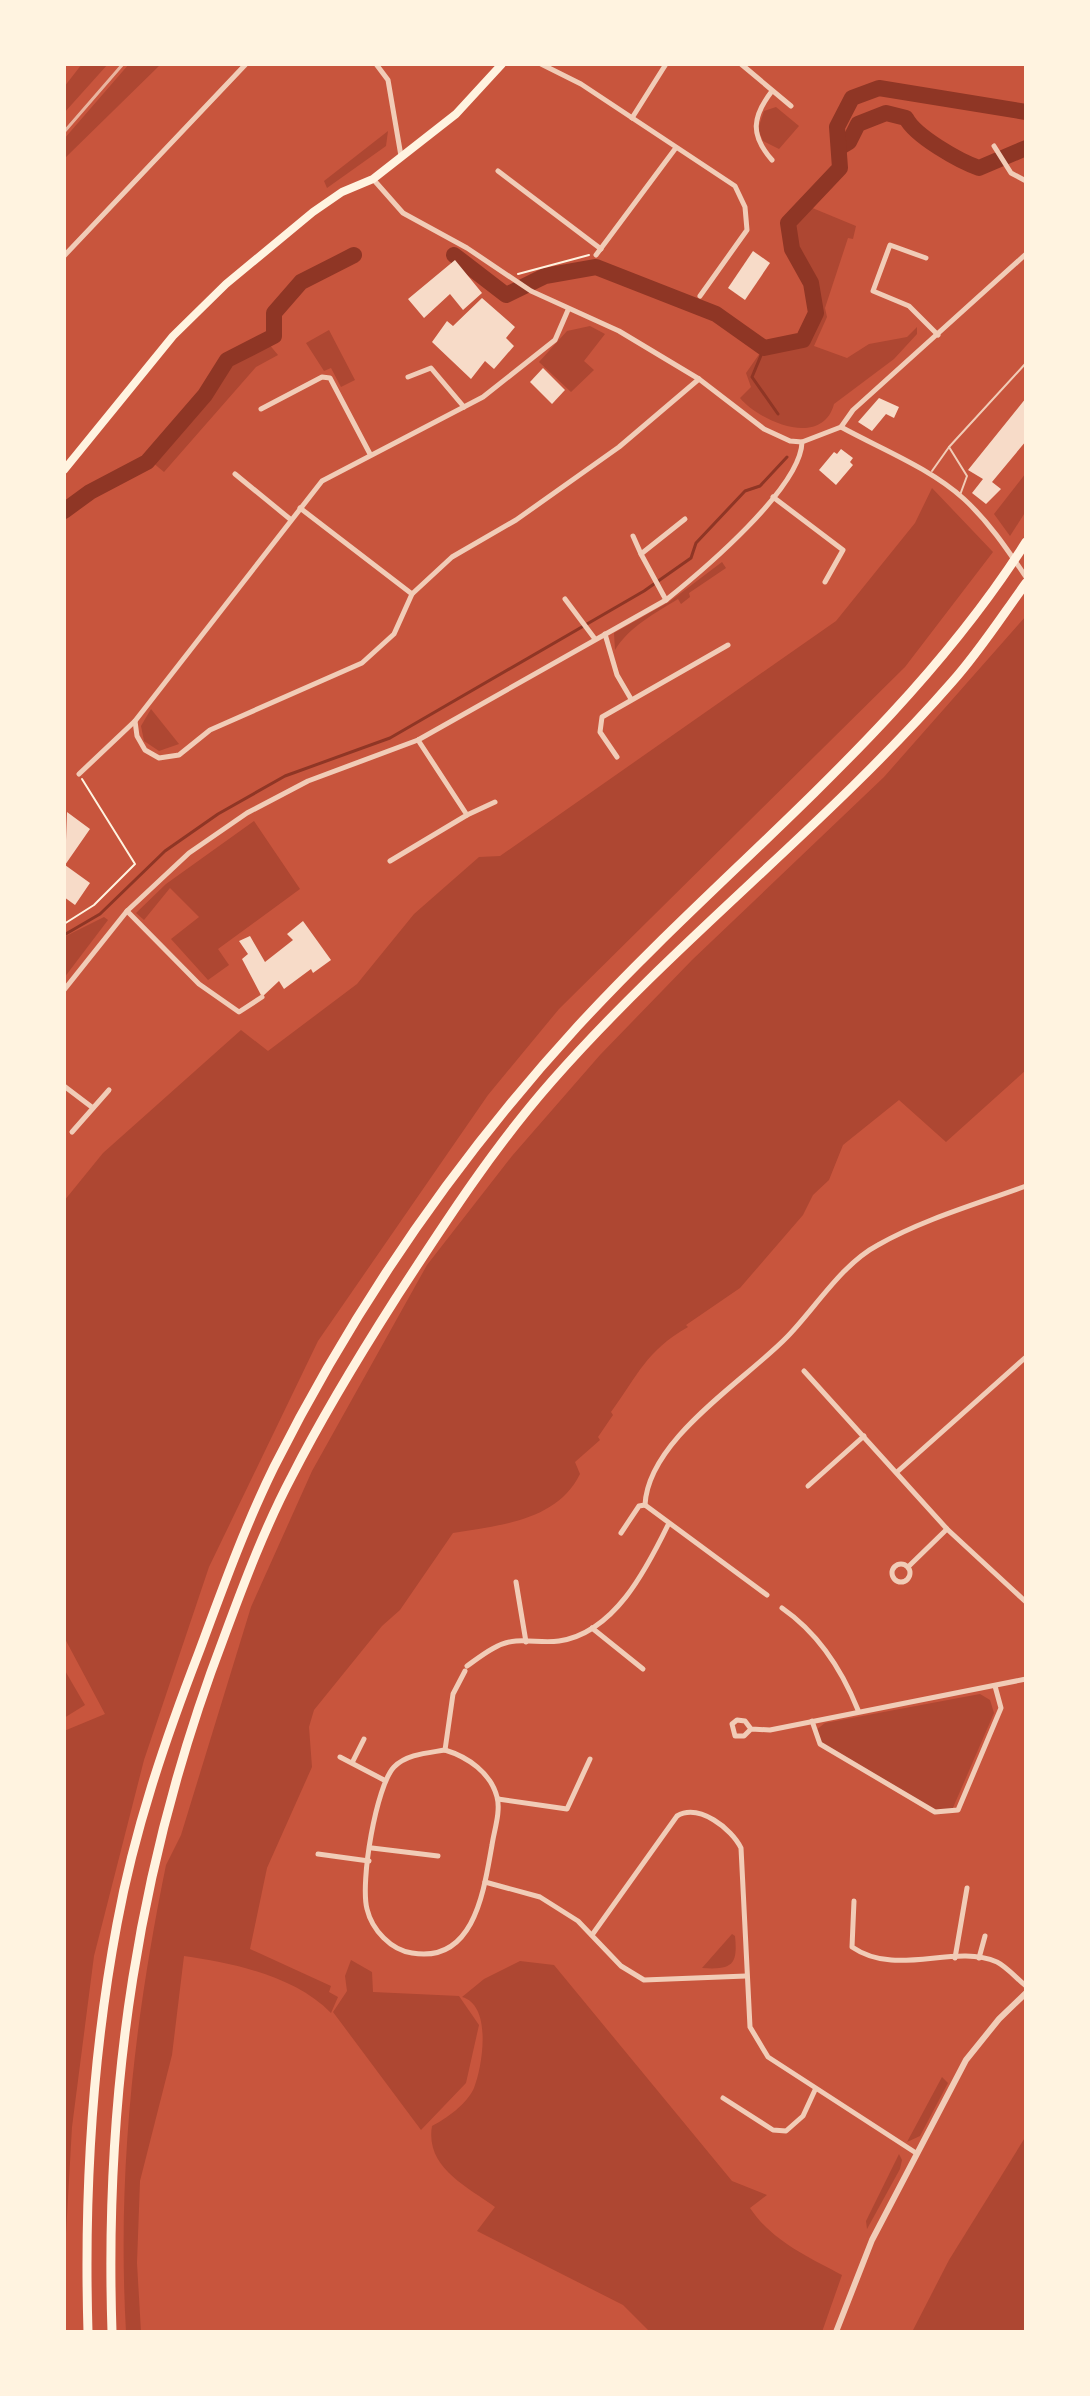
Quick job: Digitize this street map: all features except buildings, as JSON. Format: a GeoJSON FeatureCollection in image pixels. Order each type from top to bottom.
{"type":"FeatureCollection","features":[{"type":"Feature","properties":{"kind":"highway"},"geometry":{"type":"LineString","coordinates":[[88,2332],[92,2139],[117,1924],[147,1804],[178,1707],[271,1473],[338,1350],[397,1258],[511,1101],[660,943],[907,701],[984,604],[1026,542]]}},
{"type":"Feature","properties":{"kind":"highway"},"geometry":{"type":"LineString","coordinates":[[112,2332],[114,2124],[124,2033],[158,1837],[197,1707],[240,1592],[290,1480],[374,1332],[434,1240],[504,1140],[553,1080],[954,681],[1026,583]]}},
{"type":"Feature","properties":{"kind":"main road"},"geometry":{"type":"LineString","coordinates":[[64,470],[173,336],[226,284],[313,212],[342,192],[373,179],[456,114],[502,64]]}},
{"type":"Feature","properties":{"kind":"street"},"geometry":{"type":"LineString","coordinates":[[64,256],[246,64]]}},
{"type":"Feature","properties":{"kind":"street"},"geometry":{"type":"LineString","coordinates":[[376,64],[388,80],[401,156]]}},
{"type":"Feature","properties":{"kind":"street"},"geometry":{"type":"LineString","coordinates":[[541,64],[581,84],[735,186],[745,207],[747,230],[700,296]]}},
{"type":"Feature","properties":{"kind":"street"},"geometry":{"type":"LineString","coordinates":[[632,118],[666,64]]}},
{"type":"Feature","properties":{"kind":"street"},"geometry":{"type":"LineString","coordinates":[[741,64],[791,106]]}},
{"type":"Feature","properties":{"kind":"street"},"geometry":{"type":"LineString","coordinates":[[772,91],[760,106],[754,123],[757,143],[772,160]]}},
{"type":"Feature","properties":{"kind":"street"},"geometry":{"type":"LineString","coordinates":[[994,146],[1011,173],[1026,181]]}},
{"type":"Feature","properties":{"kind":"street"},"geometry":{"type":"LineString","coordinates":[[596,255],[675,149]]}},
{"type":"Feature","properties":{"kind":"street"},"geometry":{"type":"LineString","coordinates":[[498,171],[601,249]]}},
{"type":"Feature","properties":{"kind":"street"},"geometry":{"type":"LineString","coordinates":[[373,179],[403,213],[467,248],[531,291],[619,331],[699,379],[764,429],[790,441],[802,442],[841,427],[853,410],[1026,254]]}},
{"type":"Feature","properties":{"kind":"street"},"geometry":{"type":"LineString","coordinates":[[926,258],[890,245],[873,291],[909,306],[938,335]]}},
{"type":"Feature","properties":{"kind":"street"},"geometry":{"type":"LineString","coordinates":[[79,774],[135,721],[317,486],[370,454],[464,407],[534,361],[555,340],[568,310]]}},
{"type":"Feature","properties":{"kind":"street"},"geometry":{"type":"LineString","coordinates":[[408,377],[431,368],[464,407]]}},
{"type":"Feature","properties":{"kind":"street"},"geometry":{"type":"LineString","coordinates":[[261,409],[322,377],[330,378],[370,454]]}},
{"type":"Feature","properties":{"kind":"street"},"geometry":{"type":"LineString","coordinates":[[135,721],[137,736],[145,750],[159,758],[179,755],[210,730],[362,663],[394,634],[412,594],[452,557],[516,520],[619,447],[699,379]]}},
{"type":"Feature","properties":{"kind":"street"},"geometry":{"type":"LineString","coordinates":[[841,427],[929,475],[960,496],[997,533],[1026,577]]}},
{"type":"Feature","properties":{"kind":"street"},"geometry":{"type":"LineString","coordinates":[[64,990],[127,911],[189,853],[247,813],[308,781],[418,740],[666,600],[696,575],[773,497],[801,458],[802,442]]}},
{"type":"Feature","properties":{"kind":"street"},"geometry":{"type":"LineString","coordinates":[[235,474],[290,519]]}},
{"type":"Feature","properties":{"kind":"street"},"geometry":{"type":"LineString","coordinates":[[773,497],[843,550],[825,582]]}},
{"type":"Feature","properties":{"kind":"street"},"geometry":{"type":"LineString","coordinates":[[300,508],[412,594]]}},
{"type":"Feature","properties":{"kind":"street"},"geometry":{"type":"LineString","coordinates":[[641,554],[685,519]]}},
{"type":"Feature","properties":{"kind":"street"},"geometry":{"type":"LineString","coordinates":[[633,536],[666,600]]}},
{"type":"Feature","properties":{"kind":"street"},"geometry":{"type":"LineString","coordinates":[[565,599],[595,639]]}},
{"type":"Feature","properties":{"kind":"street"},"geometry":{"type":"LineString","coordinates":[[604,634],[617,675],[631,699]]}},
{"type":"Feature","properties":{"kind":"street"},"geometry":{"type":"LineString","coordinates":[[617,757],[600,732],[602,717],[728,645]]}},
{"type":"Feature","properties":{"kind":"street"},"geometry":{"type":"LineString","coordinates":[[418,740],[467,815]]}},
{"type":"Feature","properties":{"kind":"street"},"geometry":{"type":"LineString","coordinates":[[390,861],[495,802]]}},
{"type":"Feature","properties":{"kind":"street"},"geometry":{"type":"LineString","coordinates":[[127,911],[199,984],[239,1012],[262,997]]}},
{"type":"Feature","properties":{"kind":"street"},"geometry":{"type":"LineString","coordinates":[[64,1086],[93,1108]]}},
{"type":"Feature","properties":{"kind":"street"},"geometry":{"type":"LineString","coordinates":[[72,1132],[109,1090]]}},
{"type":"Feature","properties":{"kind":"street"},"geometry":{"type":"LineString","coordinates":[[767,1595],[668,1525],[645,1505],[645,1489],[677,1437],[750,1368],[786,1339],[842,1276],[875,1246],[1026,1186]]}},
{"type":"Feature","properties":{"kind":"street"},"geometry":{"type":"LineString","coordinates":[[897,1472],[1026,1357]]}},
{"type":"Feature","properties":{"kind":"street"},"geometry":{"type":"LineString","coordinates":[[804,1371],[947,1529],[1026,1602]]}},
{"type":"Feature","properties":{"kind":"street"},"geometry":{"type":"LineString","coordinates":[[808,1486],[864,1436]]}},
{"type":"Feature","properties":{"kind":"street"},"geometry":{"type":"LineString","coordinates":[[621,1533],[639,1506],[645,1505]]}},
{"type":"Feature","properties":{"kind":"street"},"geometry":{"type":"LineString","coordinates":[[445,1750],[453,1694],[466,1668],[491,1649],[515,1641],[557,1641],[580,1636],[592,1628],[622,1602],[668,1525]]}},
{"type":"Feature","properties":{"kind":"street"},"geometry":{"type":"LineString","coordinates":[[908,1567],[947,1529]]}},
{"type":"Feature","properties":{"kind":"street"},"geometry":{"type":"LineString","coordinates":[[516,1582],[526,1642]]}},
{"type":"Feature","properties":{"kind":"street"},"geometry":{"type":"LineString","coordinates":[[782,1608],[803,1622],[844,1676],[858,1710]]}},
{"type":"Feature","properties":{"kind":"street"},"geometry":{"type":"LineString","coordinates":[[592,1628],[643,1669]]}},
{"type":"Feature","properties":{"kind":"street"},"geometry":{"type":"LineString","coordinates":[[751,1729],[770,1730],[858,1710],[1026,1679]]}},
{"type":"Feature","properties":{"kind":"street"},"geometry":{"type":"LineString","coordinates":[[812,1721],[820,1744],[935,1812],[958,1810],[1001,1708],[995,1686]]}},
{"type":"Feature","properties":{"kind":"street"},"geometry":{"type":"LineString","coordinates":[[353,1761],[364,1739]]}},
{"type":"Feature","properties":{"kind":"street"},"geometry":{"type":"LineString","coordinates":[[445,1750],[472,1762],[488,1777],[498,1799],[485,1882],[470,1929],[451,1947],[433,1954],[411,1953],[392,1945],[371,1919],[366,1891],[384,1780],[405,1759],[445,1750]]}},
{"type":"Feature","properties":{"kind":"street"},"geometry":{"type":"LineString","coordinates":[[340,1757],[353,1761],[384,1780]]}},
{"type":"Feature","properties":{"kind":"street"},"geometry":{"type":"LineString","coordinates":[[498,1799],[567,1809],[590,1759]]}},
{"type":"Feature","properties":{"kind":"street"},"geometry":{"type":"LineString","coordinates":[[592,1935],[677,1816],[685,1811],[701,1813],[735,1835],[741,1848],[750,2027],[759,2046],[768,2057],[815,2090],[916,2153]]}},
{"type":"Feature","properties":{"kind":"street"},"geometry":{"type":"LineString","coordinates":[[372,1848],[438,1856]]}},
{"type":"Feature","properties":{"kind":"street"},"geometry":{"type":"LineString","coordinates":[[318,1854],[369,1861]]}},
{"type":"Feature","properties":{"kind":"street"},"geometry":{"type":"LineString","coordinates":[[485,1882],[540,1897],[592,1935],[621,1966],[644,1980],[746,1976]]}},
{"type":"Feature","properties":{"kind":"street"},"geometry":{"type":"LineString","coordinates":[[955,1958],[967,1888]]}},
{"type":"Feature","properties":{"kind":"street"},"geometry":{"type":"LineString","coordinates":[[854,1901],[852,1947],[864,1956],[912,1962],[979,1958],[999,1963],[1026,1986]]}},
{"type":"Feature","properties":{"kind":"street"},"geometry":{"type":"LineString","coordinates":[[979,1958],[985,1936]]}},
{"type":"Feature","properties":{"kind":"street"},"geometry":{"type":"LineString","coordinates":[[836,2332],[862,2262],[966,2060],[999,2019],[1026,1993]]}},
{"type":"Feature","properties":{"kind":"street"},"geometry":{"type":"LineString","coordinates":[[723,2098],[773,2130],[786,2131],[803,2116],[815,2090]]}},
{"type":"Feature","properties":{"kind":"lane"},"geometry":{"type":"LineString","coordinates":[[929,475],[949,447],[1026,363]]}},
{"type":"Feature","properties":{"kind":"lane"},"geometry":{"type":"LineString","coordinates":[[949,447],[967,476],[960,496]]}},
{"type":"Feature","properties":{"kind":"path"},"geometry":{"type":"LineString","coordinates":[[510,278],[531,268],[596,255]]}},
{"type":"Feature","properties":{"kind":"path"},"geometry":{"type":"LineString","coordinates":[[64,924],[94,905],[135,864],[79,774]]}},
{"type":"Feature","properties":{"kind":"shaded area"},"geometry":{"type":"Polygon","coordinates":[[[82,64],[108,64],[64,113],[64,87],[82,64]]]}},
{"type":"Feature","properties":{"kind":"shaded area"},"geometry":{"type":"Polygon","coordinates":[[[129,64],[161,64],[64,159],[64,139],[129,64]]]}},
{"type":"Feature","properties":{"kind":"shaded area"},"geometry":{"type":"Polygon","coordinates":[[[776,107],[799,126],[779,149],[763,141],[758,129],[764,111],[776,107]]]}},
{"type":"Feature","properties":{"kind":"shaded area"},"geometry":{"type":"Polygon","coordinates":[[[388,131],[386,146],[327,188],[324,181],[388,131]]]}},
{"type":"Feature","properties":{"kind":"shaded area"},"geometry":{"type":"Polygon","coordinates":[[[810,207],[856,226],[853,239],[848,238],[825,308],[827,317],[814,346],[847,358],[869,344],[907,337],[917,327],[917,334],[894,359],[834,404],[827,418],[817,425],[804,428],[775,422],[740,398],[751,387],[746,373],[760,353],[802,336],[813,317],[812,286],[786,232],[798,209],[810,207]]]}},
{"type":"Feature","properties":{"kind":"shaded area"},"geometry":{"type":"Polygon","coordinates":[[[590,326],[605,334],[584,361],[594,370],[571,392],[539,362],[567,331],[590,326]]]}},
{"type":"Feature","properties":{"kind":"shaded area"},"geometry":{"type":"Polygon","coordinates":[[[329,330],[355,380],[341,387],[331,368],[324,371],[306,343],[329,330]]]}},
{"type":"Feature","properties":{"kind":"shaded area"},"geometry":{"type":"Polygon","coordinates":[[[268,343],[278,355],[256,367],[164,472],[146,457],[202,402],[212,371],[221,360],[268,343]]]}},
{"type":"Feature","properties":{"kind":"shaded area"},"geometry":{"type":"Polygon","coordinates":[[[1026,473],[1026,511],[1010,536],[994,514],[1026,473]]]}},
{"type":"Feature","properties":{"kind":"shaded area"},"geometry":{"type":"Polygon","coordinates":[[[932,488],[993,552],[905,667],[559,1009],[488,1095],[318,1341],[209,1567],[144,1760],[94,1956],[72,2127],[64,2269],[64,1731],[105,1714],[64,1637],[64,1201],[103,1153],[241,1030],[268,1051],[357,984],[414,914],[479,857],[500,856],[836,621],[915,523],[932,488]]]}},
{"type":"Feature","properties":{"kind":"shaded area"},"geometry":{"type":"Polygon","coordinates":[[[722,562],[726,568],[689,593],[690,597],[681,604],[678,599],[643,621],[615,650],[614,633],[669,602],[722,562]]]}},
{"type":"Feature","properties":{"kind":"shaded area"},"geometry":{"type":"Polygon","coordinates":[[[1026,616],[1026,1070],[946,1142],[899,1100],[843,1145],[829,1180],[813,1195],[803,1215],[740,1288],[686,1325],[688,1327],[662,1345],[644,1365],[611,1412],[613,1415],[598,1437],[600,1440],[575,1462],[580,1474],[570,1490],[557,1502],[526,1518],[453,1533],[400,1610],[382,1626],[314,1710],[309,1727],[312,1767],[267,1868],[250,1949],[331,1986],[329,1992],[338,1997],[331,2013],[300,1989],[262,1973],[184,1956],[172,2055],[140,2181],[137,2263],[141,2332],[126,2332],[126,2155],[145,1982],[166,1865],[181,1835],[251,1607],[312,1471],[427,1265],[512,1156],[600,1055],[692,960],[884,777],[1026,616]]]}},
{"type":"Feature","properties":{"kind":"shaded area"},"geometry":{"type":"Polygon","coordinates":[[[151,709],[179,744],[159,751],[144,741],[141,726],[151,709]]]}},
{"type":"Feature","properties":{"kind":"shaded area"},"geometry":{"type":"Polygon","coordinates":[[[254,821],[300,889],[218,949],[229,965],[208,980],[171,939],[199,917],[170,888],[144,920],[136,913],[166,884],[254,821]]]}},
{"type":"Feature","properties":{"kind":"shaded area"},"geometry":{"type":"Polygon","coordinates":[[[104,917],[108,920],[64,978],[64,937],[104,917]]]}},
{"type":"Feature","properties":{"kind":"shaded area"},"geometry":{"type":"Polygon","coordinates":[[[64,1669],[85,1705],[64,1718],[64,1669]]]}},
{"type":"Feature","properties":{"kind":"shaded area"},"geometry":{"type":"Polygon","coordinates":[[[980,1694],[990,1700],[994,1713],[952,1810],[934,1811],[817,1740],[816,1730],[825,1723],[980,1694]]]}},
{"type":"Feature","properties":{"kind":"shaded area"},"geometry":{"type":"Polygon","coordinates":[[[732,1934],[736,1946],[731,1964],[720,1968],[702,1968],[732,1934]]]}},
{"type":"Feature","properties":{"kind":"shaded area"},"geometry":{"type":"Polygon","coordinates":[[[351,1960],[372,1972],[373,1992],[459,1996],[479,2025],[466,2083],[421,2130],[333,2012],[347,1991],[345,1976],[351,1960]]]}},
{"type":"Feature","properties":{"kind":"shaded area"},"geometry":{"type":"Polygon","coordinates":[[[520,1961],[554,1965],[732,2181],[767,2195],[750,2208],[759,2220],[792,2247],[842,2275],[822,2332],[650,2332],[623,2305],[477,2231],[495,2207],[460,2183],[441,2164],[435,2153],[432,2126],[461,2105],[471,2094],[477,2078],[482,2051],[481,2023],[478,2011],[462,1997],[484,1979],[520,1961]]]}},
{"type":"Feature","properties":{"kind":"shaded area"},"geometry":{"type":"Polygon","coordinates":[[[942,2077],[948,2083],[920,2136],[907,2142],[942,2077]]]}},
{"type":"Feature","properties":{"kind":"shaded area"},"geometry":{"type":"Polygon","coordinates":[[[1026,2136],[1026,2332],[912,2332],[949,2260],[1026,2136]]]}},
{"type":"Feature","properties":{"kind":"shaded area"},"geometry":{"type":"Polygon","coordinates":[[[899,2154],[902,2160],[900,2169],[867,2229],[866,2221],[899,2154]]]}},
{"type":"Feature","properties":{"kind":"waterway"},"geometry":{"type":"LineString","coordinates":[[454,255],[506,295],[545,276],[596,267],[716,314],[764,348],[803,340],[816,313],[811,283],[792,249],[788,223],[840,168],[837,127],[852,98],[879,88],[1026,112]]}},
{"type":"Feature","properties":{"kind":"waterway"},"geometry":{"type":"LineString","coordinates":[[839,148],[849,142],[858,124],[886,113],[906,118],[928,140],[979,168],[1026,148]]}},
{"type":"Feature","properties":{"kind":"waterway"},"geometry":{"type":"LineString","coordinates":[[64,511],[90,492],[147,462],[205,395],[227,360],[274,336],[274,313],[301,282],[354,255]]}},
{"type":"Feature","properties":{"kind":"waterway"},"geometry":{"type":"LineString","coordinates":[[764,348],[752,377],[778,414]]}},
{"type":"Feature","properties":{"kind":"waterway"},"geometry":{"type":"LineString","coordinates":[[64,935],[100,914],[165,851],[218,814],[285,776],[390,738],[644,591],[691,558],[696,543],[745,491],[760,486],[787,457]]}},
{"type":"Feature","properties":{"kind":"railway"},"geometry":{"type":"LineString","coordinates":[[64,132],[123,64]]}}]}
